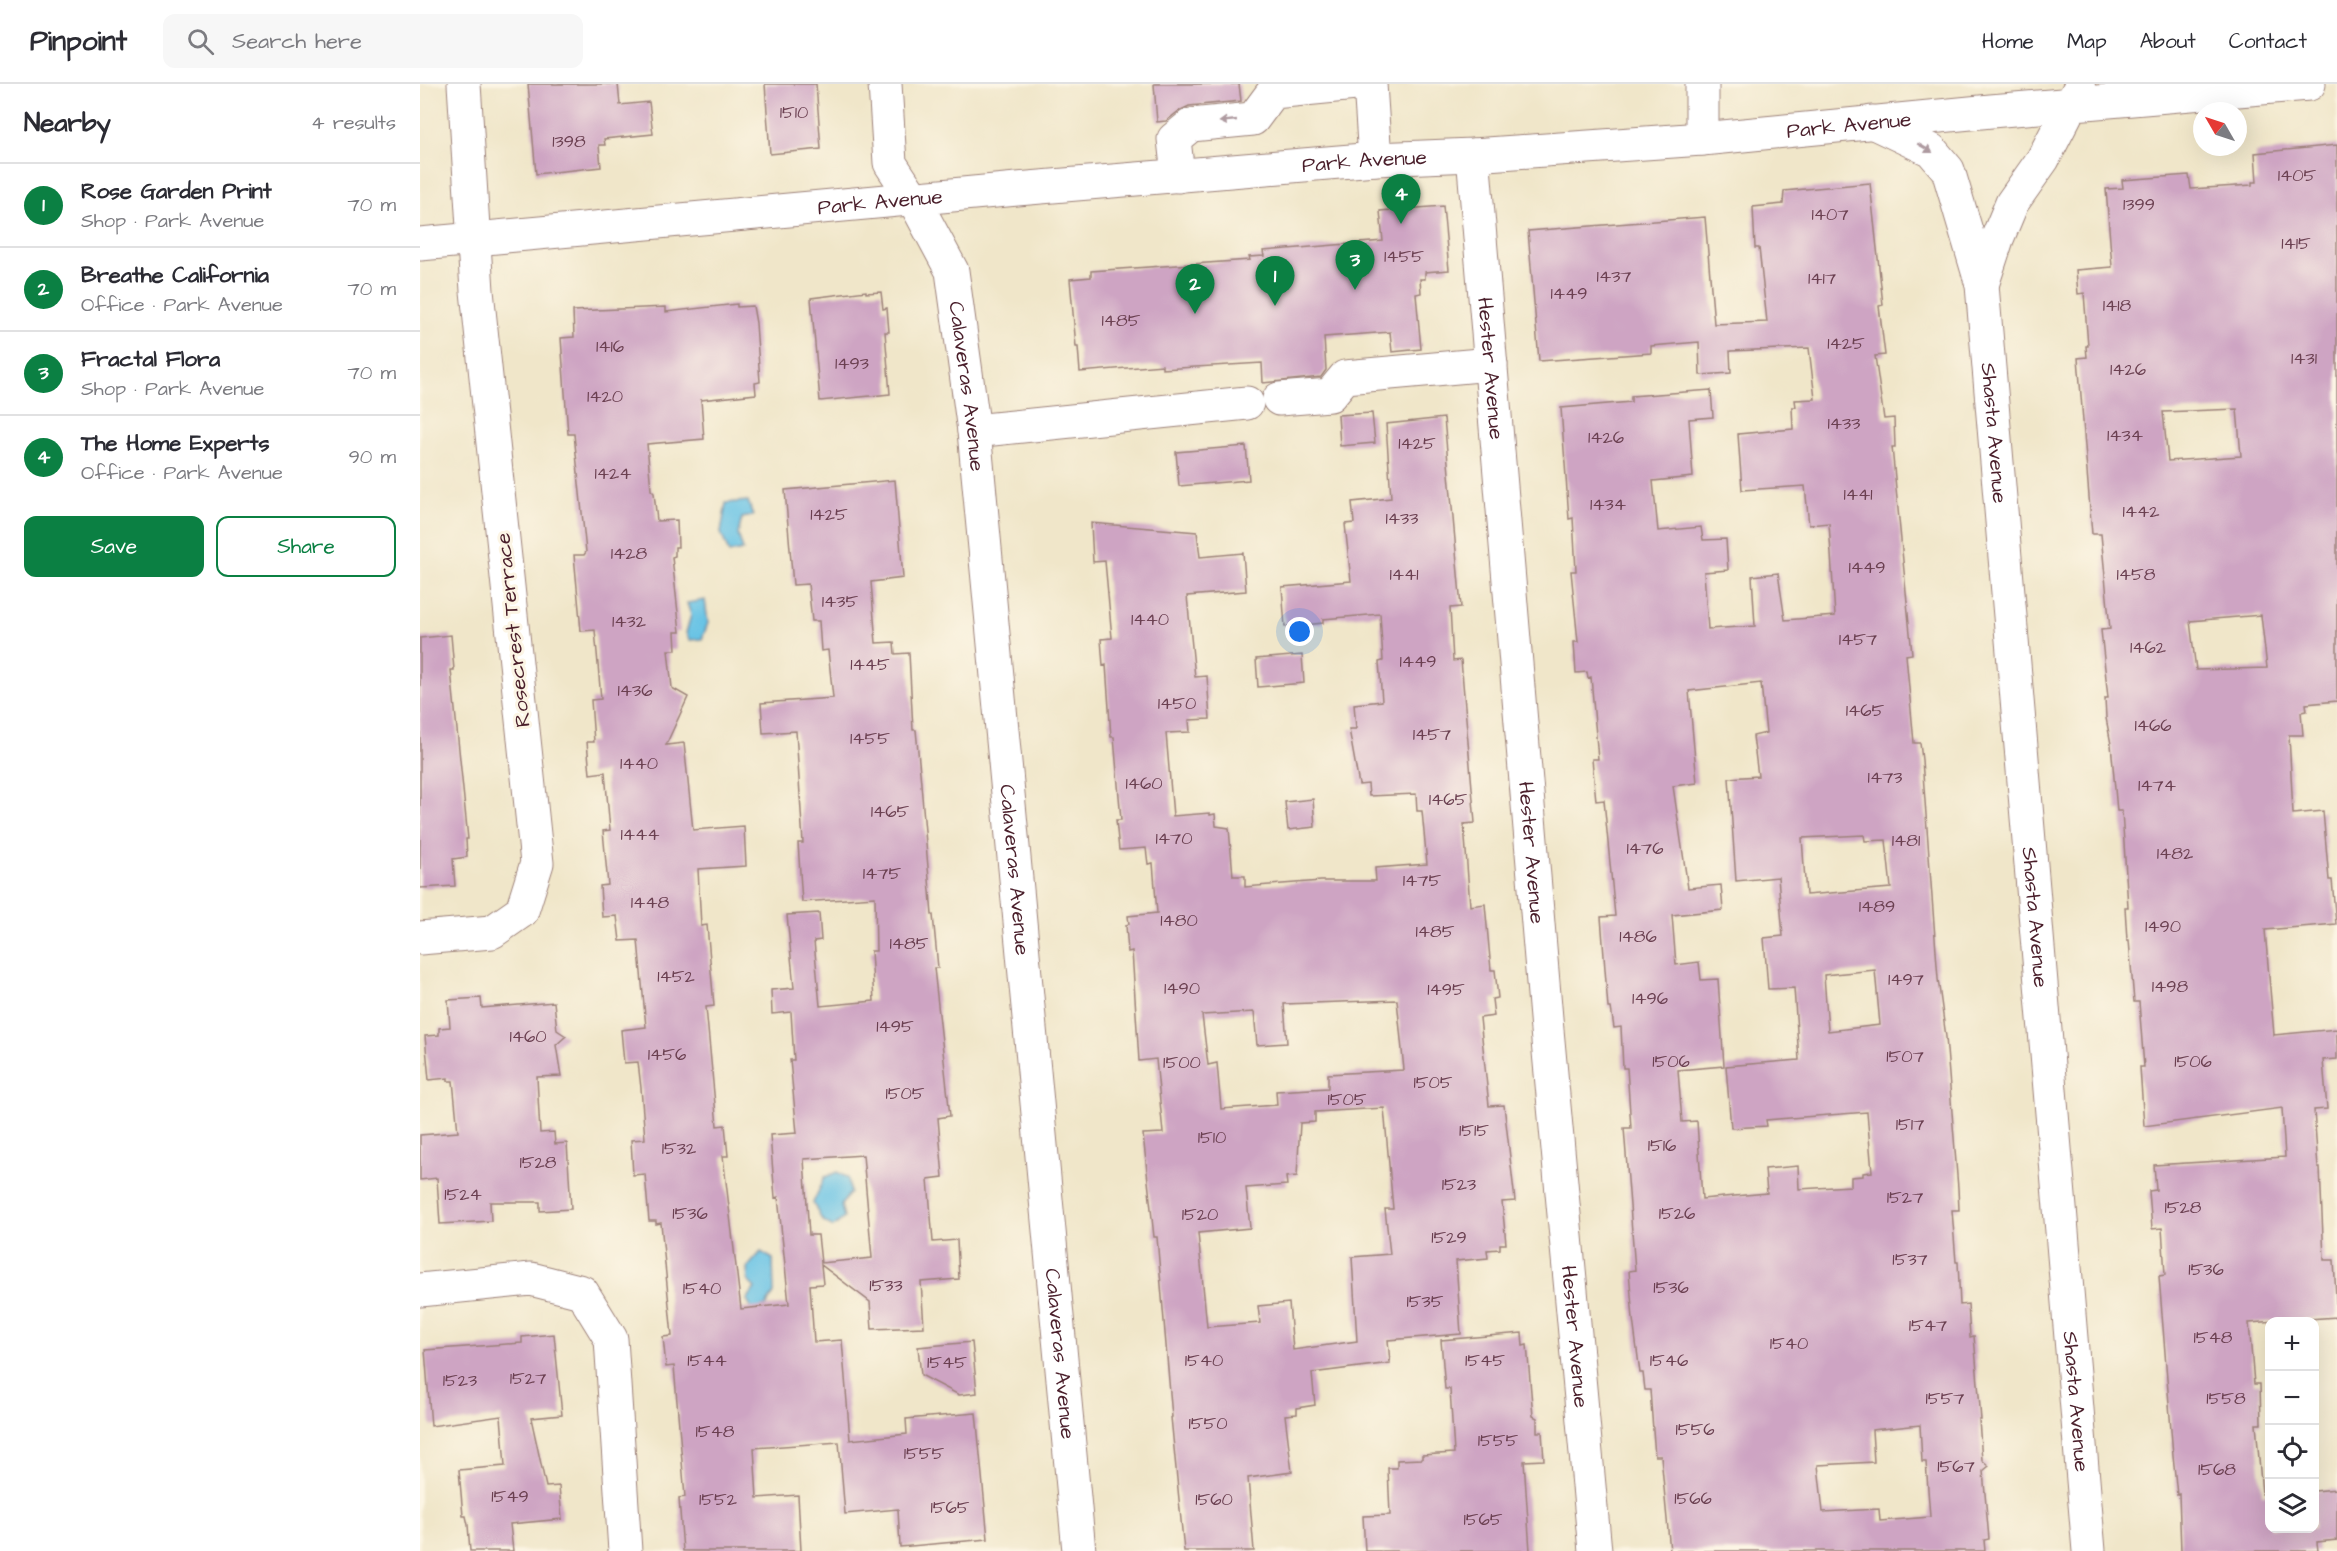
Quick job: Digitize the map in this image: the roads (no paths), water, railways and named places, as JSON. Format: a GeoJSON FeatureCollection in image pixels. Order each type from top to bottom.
{"type":"FeatureCollection","features":[{"type":"Feature","properties":{"kind":"street","name":"Rosecrest Terrace"},"geometry":{"type":"LineString","coordinates":[[420,938],[492,932],[522,911],[537,863],[473,239],[464,84]]}},
{"type":"Feature","properties":{"kind":"street","name":"Calaveras Avenue"},"geometry":{"type":"LineString","coordinates":[[885,84],[890,163],[913,198],[952,271],[974,431],[1079,1551]]}},
{"type":"Feature","properties":{"kind":"street"},"geometry":{"type":"LineString","coordinates":[[1178,176],[1174,139],[1191,125],[1253,119],[1273,93],[1356,84]]}},
{"type":"Feature","properties":{"kind":"street"},"geometry":{"type":"LineString","coordinates":[[1370,84],[1375,159]]}},
{"type":"Feature","properties":{"kind":"street"},"geometry":{"type":"LineString","coordinates":[[1702,84],[1702,139]]}},
{"type":"Feature","properties":{"kind":"street","name":"Park Avenue"},"geometry":{"type":"LineString","coordinates":[[420,244],[913,198],[1375,159],[1473,155],[1702,139],[1872,122],[2075,94],[2309,84]]}},
{"type":"Feature","properties":{"kind":"street","name":"Shasta Avenue"},"geometry":{"type":"LineString","coordinates":[[1982,285],[2012,203],[2043,159],[2075,94]]}},
{"type":"Feature","properties":{"kind":"street","name":"Shasta Avenue"},"geometry":{"type":"LineString","coordinates":[[1872,122],[1931,150],[1948,171],[1982,285],[2089,1551]]}},
{"type":"Feature","properties":{"kind":"street","name":"Hester Avenue"},"geometry":{"type":"LineString","coordinates":[[1473,155],[1544,995],[1595,1551]]}},
{"type":"Feature","properties":{"kind":"street"},"geometry":{"type":"LineString","coordinates":[[1279,399],[1330,395],[1345,377],[1491,364]]}},
{"type":"Feature","properties":{"kind":"street"},"geometry":{"type":"LineString","coordinates":[[974,431],[1247,403]]}},
{"type":"Feature","properties":{"kind":"street"},"geometry":{"type":"LineString","coordinates":[[420,1290],[531,1280],[582,1292],[611,1339],[625,1551]]}},
{"type":"Feature","properties":{"kind":"water"},"geometry":{"type":"Polygon","coordinates":[[[748,501],[753,516],[742,518],[738,534],[743,550],[729,553],[721,533],[726,503],[748,501]]]}},
{"type":"Feature","properties":{"kind":"water"},"geometry":{"type":"Polygon","coordinates":[[[705,600],[708,623],[702,639],[690,640],[686,633],[691,615],[687,603],[705,600]]]}},
{"type":"Feature","properties":{"kind":"water"},"geometry":{"type":"Polygon","coordinates":[[[837,1172],[848,1178],[850,1193],[841,1205],[844,1218],[833,1227],[822,1220],[813,1203],[825,1177],[837,1172]]]}},
{"type":"Feature","properties":{"kind":"water"},"geometry":{"type":"Polygon","coordinates":[[[761,1252],[773,1259],[774,1293],[766,1306],[752,1310],[747,1300],[755,1288],[748,1281],[747,1268],[761,1252]]]}},
{"type":"Feature","properties":{"kind":"place","name":"The Home Experts"},"geometry":{"type":"Point","coordinates":[1401,224]}},
{"type":"Feature","properties":{"kind":"place","name":"Fractal Flora"},"geometry":{"type":"Point","coordinates":[1355,290]}},
{"type":"Feature","properties":{"kind":"place","name":"Rose Garden Print"},"geometry":{"type":"Point","coordinates":[1275,306]}},
{"type":"Feature","properties":{"kind":"place","name":"Breathe California"},"geometry":{"type":"Point","coordinates":[1195,314]}}]}
